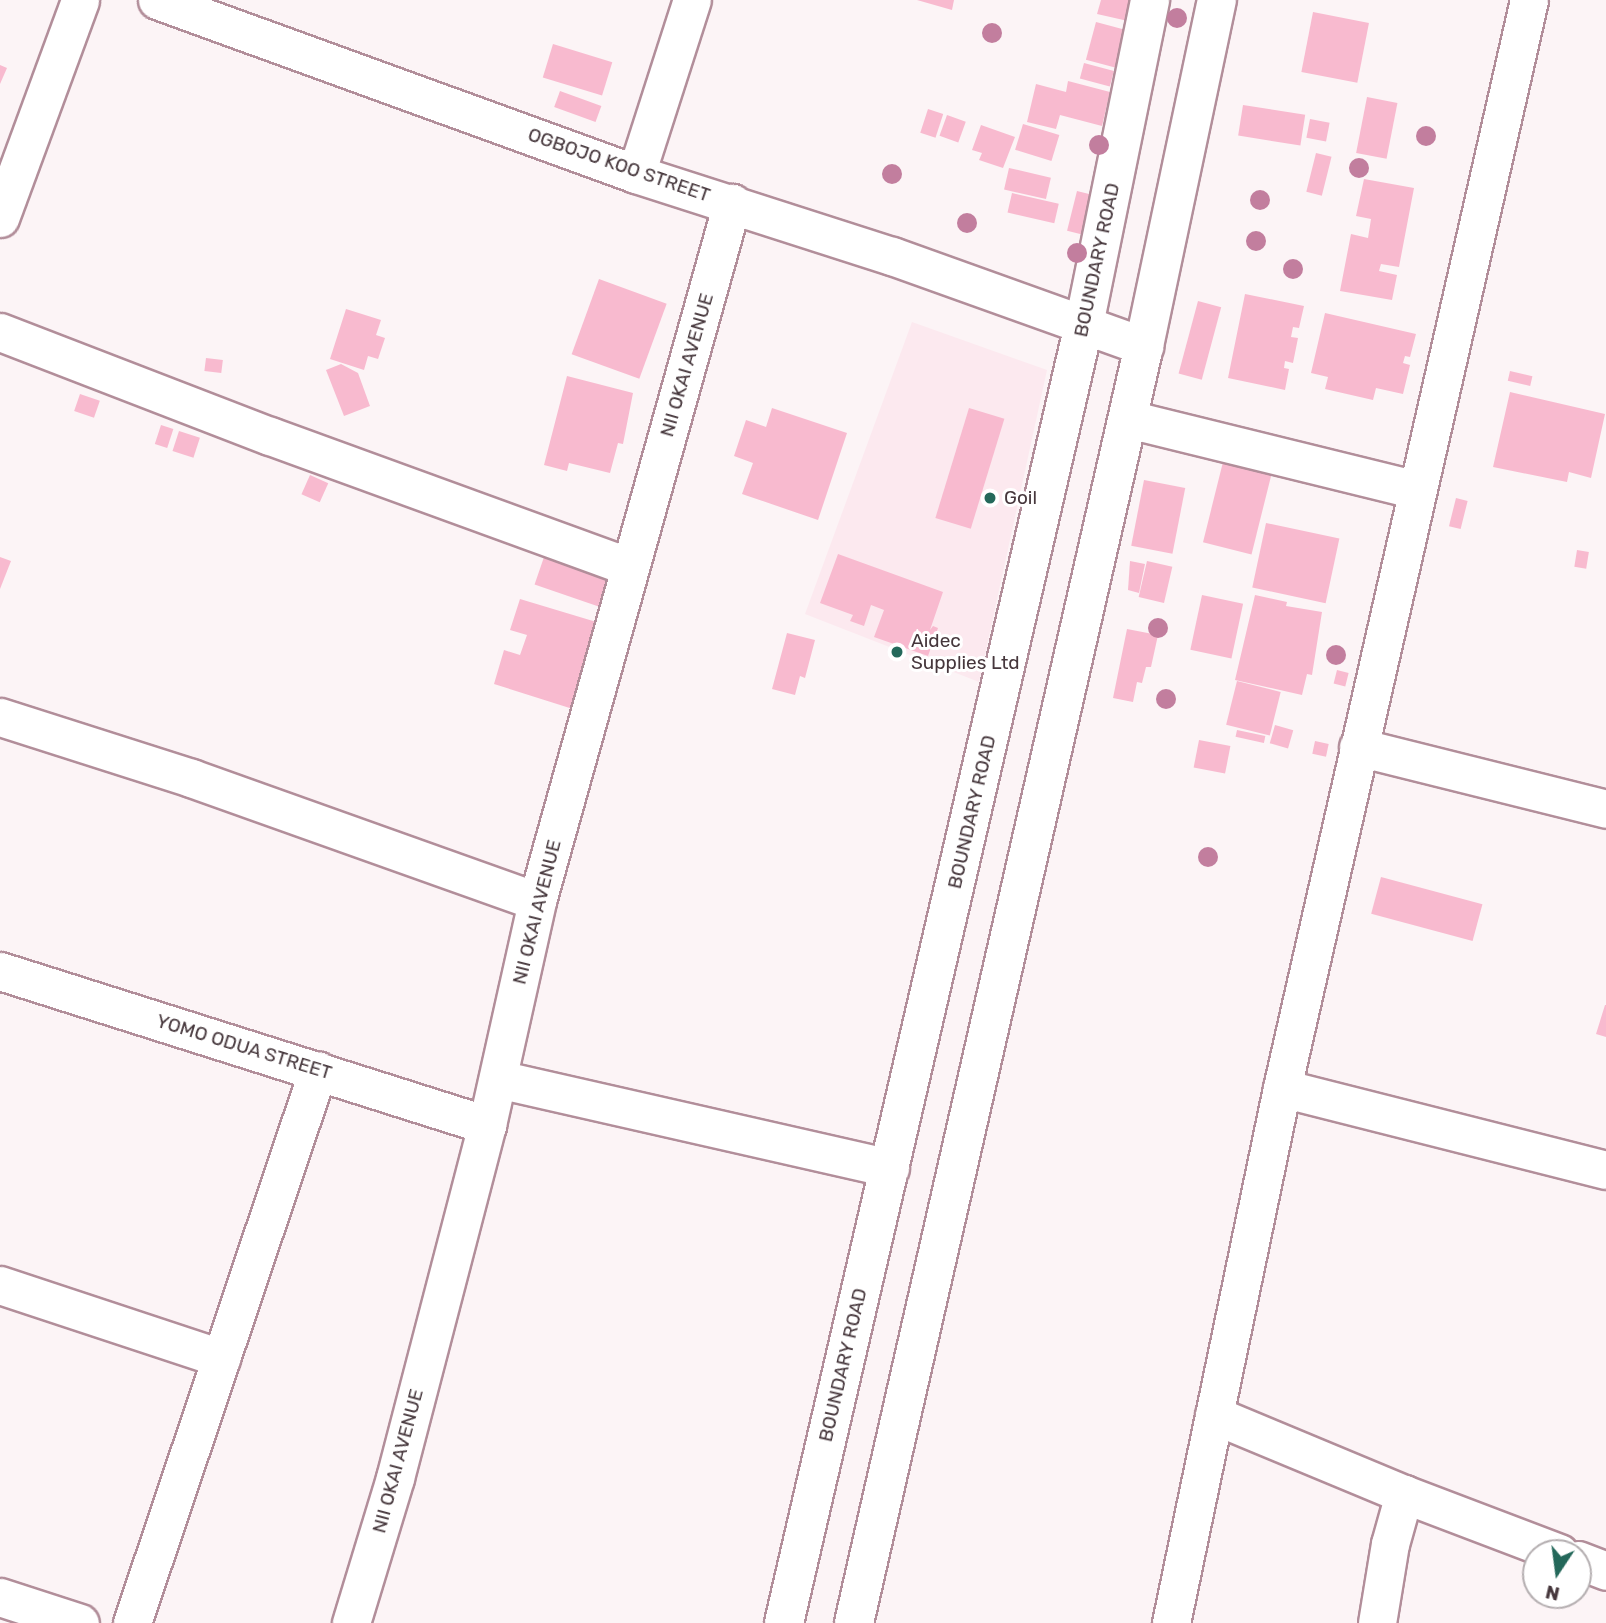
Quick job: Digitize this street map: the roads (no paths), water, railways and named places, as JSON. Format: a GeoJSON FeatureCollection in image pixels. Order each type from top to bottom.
{"type":"FeatureCollection","features":[{"type":"Feature","properties":{"kind":"main road","name":"BOUNDARY ROAD"},"geometry":{"type":"LineString","coordinates":[[784,1623],[1084,325],[1150,0]]}},
{"type":"Feature","properties":{"kind":"main road"},"geometry":{"type":"LineString","coordinates":[[855,1623],[1128,419],[1217,0]]}},
{"type":"Feature","properties":{"kind":"street"},"geometry":{"type":"LineString","coordinates":[[0,218],[80,0]]}},
{"type":"Feature","properties":{"kind":"street","name":"OGBOJO KOO STREET"},"geometry":{"type":"LineString","coordinates":[[157,0],[636,174],[892,256],[1144,346]]}},
{"type":"Feature","properties":{"kind":"street"},"geometry":{"type":"LineString","coordinates":[[636,174],[692,0]]}},
{"type":"Feature","properties":{"kind":"street"},"geometry":{"type":"LineString","coordinates":[[1171,1623],[1282,1088],[1416,490],[1530,0]]}},
{"type":"Feature","properties":{"kind":"street","name":"NII OKAI AVENUE"},"geometry":{"type":"LineString","coordinates":[[351,1623],[395,1478],[487,1125],[537,901],[732,203]]}},
{"type":"Feature","properties":{"kind":"street"},"geometry":{"type":"LineString","coordinates":[[0,332],[270,436],[630,567]]}},
{"type":"Feature","properties":{"kind":"street"},"geometry":{"type":"LineString","coordinates":[[1128,419],[1416,490]]}},
{"type":"Feature","properties":{"kind":"street"},"geometry":{"type":"LineString","coordinates":[[0,717],[191,778],[537,901]]}},
{"type":"Feature","properties":{"kind":"street"},"geometry":{"type":"LineString","coordinates":[[1358,747],[1606,809]]}},
{"type":"Feature","properties":{"kind":"street","name":"YOMO ODUA STREET"},"geometry":{"type":"LineString","coordinates":[[0,971],[487,1125]]}},
{"type":"Feature","properties":{"kind":"street"},"geometry":{"type":"LineString","coordinates":[[132,1623],[318,1070]]}},
{"type":"Feature","properties":{"kind":"street"},"geometry":{"type":"LineString","coordinates":[[498,1079],[890,1168]]}},
{"type":"Feature","properties":{"kind":"street"},"geometry":{"type":"LineString","coordinates":[[1282,1088],[1606,1170]]}},
{"type":"Feature","properties":{"kind":"street"},"geometry":{"type":"LineString","coordinates":[[0,1285],[221,1358]]}},
{"type":"Feature","properties":{"kind":"street"},"geometry":{"type":"LineString","coordinates":[[1214,1415],[1404,1494],[1522,1539]]}},
{"type":"Feature","properties":{"kind":"street"},"geometry":{"type":"LineString","coordinates":[[1377,1623],[1390,1545],[1404,1494]]}},
{"type":"Feature","properties":{"kind":"street"},"geometry":{"type":"LineString","coordinates":[[0,1597],[80,1623]]}},
{"type":"Feature","properties":{"kind":"place","name":"Goil"},"geometry":{"type":"Point","coordinates":[990,498]}},
{"type":"Feature","properties":{"kind":"place","name":"Aidec Supplies Ltd"},"geometry":{"type":"Point","coordinates":[897,652]}}]}
